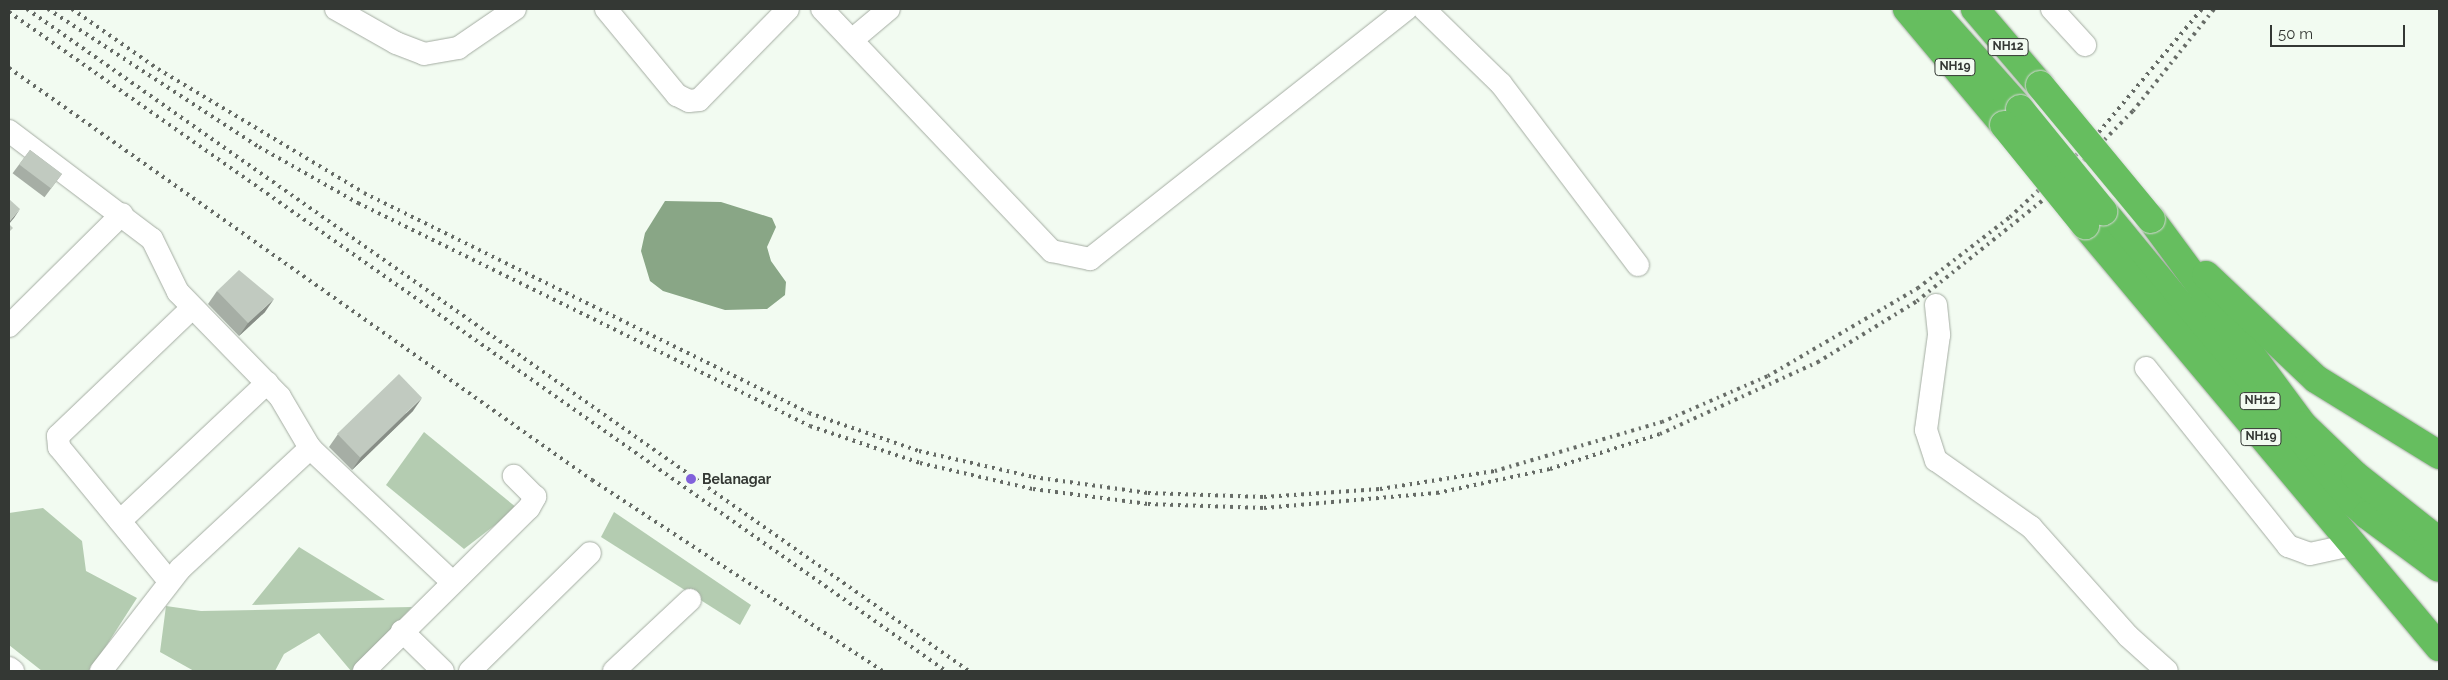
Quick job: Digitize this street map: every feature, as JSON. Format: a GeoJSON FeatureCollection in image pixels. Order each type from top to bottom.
{"type":"FeatureCollection","features":[{"type":"Feature","properties":{"kind":"highway","name":"NH19"},"geometry":{"type":"LineString","coordinates":[[1907,9],[2012,117],[2094,218],[2351,545],[2439,647]]}},
{"type":"Feature","properties":{"kind":"highway","name":"NH12"},"geometry":{"type":"LineString","coordinates":[[1931,9],[2012,117]]}},
{"type":"Feature","properties":{"kind":"highway","name":"NH12"},"geometry":{"type":"LineString","coordinates":[[1975,9],[2151,219],[2316,379],[2439,455]]}},
{"type":"Feature","properties":{"kind":"highway","name":"NH12"},"geometry":{"type":"LineString","coordinates":[[2094,218],[2316,469],[2367,516],[2439,568]]}},
{"type":"Feature","properties":{"kind":"highway","name":"NH19"},"geometry":{"type":"LineString","coordinates":[[2151,219],[2304,425],[2354,475],[2439,541]]}},
{"type":"Feature","properties":{"kind":"street"},"geometry":{"type":"LineString","coordinates":[[336,9],[396,44],[424,54],[458,48],[515,9]]}},
{"type":"Feature","properties":{"kind":"street"},"geometry":{"type":"LineString","coordinates":[[606,9],[678,95],[689,101],[699,100],[788,9]]}},
{"type":"Feature","properties":{"kind":"street"},"geometry":{"type":"LineString","coordinates":[[822,9],[1052,251],[1090,259],[1406,9]]}},
{"type":"Feature","properties":{"kind":"street"},"geometry":{"type":"LineString","coordinates":[[852,40],[889,9]]}},
{"type":"Feature","properties":{"kind":"street"},"geometry":{"type":"LineString","coordinates":[[1424,9],[1501,84],[1638,266]]}},
{"type":"Feature","properties":{"kind":"street"},"geometry":{"type":"LineString","coordinates":[[2052,9],[2085,45]]}},
{"type":"Feature","properties":{"kind":"street"},"geometry":{"type":"LineString","coordinates":[[12,140],[122,214],[152,239],[165,272],[192,308],[267,383],[289,410],[310,448],[452,582]]}},
{"type":"Feature","properties":{"kind":"street"},"geometry":{"type":"LineString","coordinates":[[9,326],[122,214]]}},
{"type":"Feature","properties":{"kind":"street"},"geometry":{"type":"LineString","coordinates":[[1936,305],[1939,336],[1926,430],[1928,446],[1952,473],[2031,527],[2128,636],[2167,671]]}},
{"type":"Feature","properties":{"kind":"street"},"geometry":{"type":"LineString","coordinates":[[170,581],[59,447],[58,436],[192,308]]}},
{"type":"Feature","properties":{"kind":"street"},"geometry":{"type":"LineString","coordinates":[[2146,368],[2288,546],[2310,554],[2351,545]]}},
{"type":"Feature","properties":{"kind":"street"},"geometry":{"type":"LineString","coordinates":[[120,521],[267,383]]}},
{"type":"Feature","properties":{"kind":"street"},"geometry":{"type":"LineString","coordinates":[[101,671],[170,581],[310,448]]}},
{"type":"Feature","properties":{"kind":"street"},"geometry":{"type":"LineString","coordinates":[[364,671],[402,631],[529,508],[535,497],[529,485],[514,476]]}},
{"type":"Feature","properties":{"kind":"street"},"geometry":{"type":"LineString","coordinates":[[470,671],[590,553]]}},
{"type":"Feature","properties":{"kind":"street"},"geometry":{"type":"LineString","coordinates":[[614,671],[690,600]]}},
{"type":"Feature","properties":{"kind":"street"},"geometry":{"type":"LineString","coordinates":[[402,631],[443,671]]}},
{"type":"Feature","properties":{"kind":"street"},"geometry":{"type":"LineString","coordinates":[[9,668],[13,671]]}},
{"type":"Feature","properties":{"kind":"shaded area"},"geometry":{"type":"Polygon","coordinates":[[[665,201],[721,202],[772,218],[776,227],[767,247],[771,261],[786,282],[785,295],[767,309],[725,310],[663,291],[650,281],[641,251],[645,233],[665,201]]]}},
{"type":"Feature","properties":{"kind":"shaded area"},"geometry":{"type":"Polygon","coordinates":[[[424,432],[517,508],[464,549],[386,485],[424,432]]]}},
{"type":"Feature","properties":{"kind":"shaded area"},"geometry":{"type":"Polygon","coordinates":[[[43,508],[82,541],[86,571],[137,598],[90,671],[42,671],[9,645],[9,513],[43,508]]]}},
{"type":"Feature","properties":{"kind":"shaded area"},"geometry":{"type":"Polygon","coordinates":[[[614,512],[751,605],[740,625],[601,537],[614,512]]]}},
{"type":"Feature","properties":{"kind":"shaded area"},"geometry":{"type":"Polygon","coordinates":[[[299,547],[385,600],[252,605],[299,547]]]}},
{"type":"Feature","properties":{"kind":"shaded area"},"geometry":{"type":"Polygon","coordinates":[[[166,606],[201,611],[412,607],[351,671],[319,633],[284,654],[275,671],[194,671],[160,652],[166,606]]]}},
{"type":"Feature","properties":{"kind":"building"},"geometry":{"type":"Polygon","coordinates":[[[30,150],[62,174],[51,188],[19,164],[30,150]]]}},
{"type":"Feature","properties":{"kind":"building"},"geometry":{"type":"Polygon","coordinates":[[[9,199],[20,209],[9,222],[9,199]]]}},
{"type":"Feature","properties":{"kind":"building"},"geometry":{"type":"Polygon","coordinates":[[[9,224],[13,228],[9,232],[9,224]]]}},
{"type":"Feature","properties":{"kind":"building"},"geometry":{"type":"Polygon","coordinates":[[[239,270],[274,299],[248,323],[217,291],[239,270]]]}},
{"type":"Feature","properties":{"kind":"building"},"geometry":{"type":"Polygon","coordinates":[[[399,374],[422,398],[360,457],[337,434],[399,374]]]}},
{"type":"Feature","properties":{"kind":"railway"},"geometry":{"type":"LineString","coordinates":[[27,9],[969,671]]}},
{"type":"Feature","properties":{"kind":"railway"},"geometry":{"type":"LineString","coordinates":[[48,9],[259,147],[358,203],[810,426],[920,463],[1033,489],[1148,504],[1264,508],[1437,493],[1550,469],[1660,434],[1818,362],[1917,301],[2052,193],[2133,111],[2214,9]]}},
{"type":"Feature","properties":{"kind":"railway"},"geometry":{"type":"LineString","coordinates":[[72,9],[158,69],[364,193],[809,413],[919,451],[1033,477],[1148,493],[1264,497],[1380,489],[1495,471],[1662,422],[1768,376],[1918,288],[2010,217],[2094,138],[2202,9]]}},
{"type":"Feature","properties":{"kind":"railway"},"geometry":{"type":"LineString","coordinates":[[9,12],[946,671]]}},
{"type":"Feature","properties":{"kind":"railway"},"geometry":{"type":"LineString","coordinates":[[9,68],[592,480],[883,671]]}},
{"type":"Feature","properties":{"kind":"place","name":"Belanagar"},"geometry":{"type":"Point","coordinates":[691,479]}}]}
